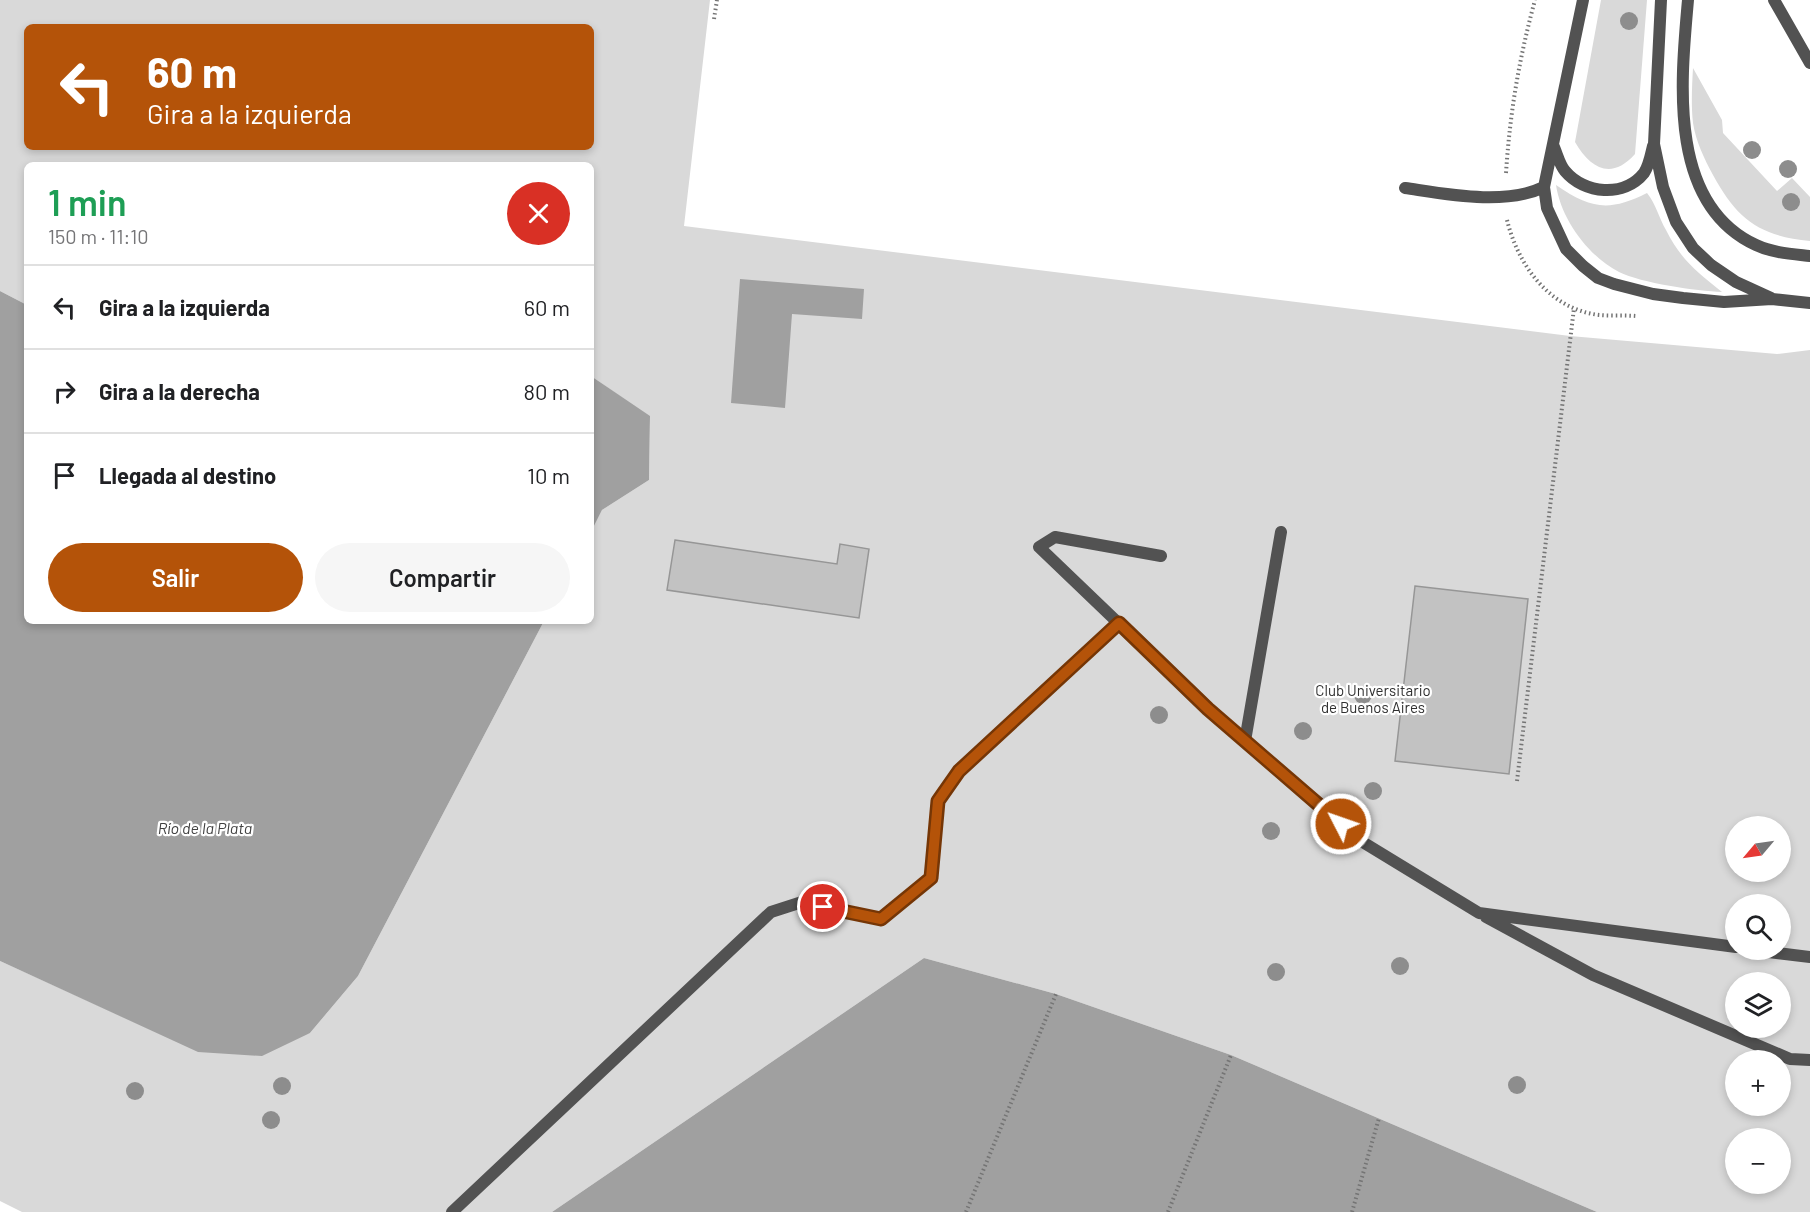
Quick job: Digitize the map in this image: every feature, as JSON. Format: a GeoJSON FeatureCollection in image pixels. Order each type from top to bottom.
{"type":"FeatureCollection","features":[{"type":"Feature","properties":{"kind":"lane"},"geometry":{"type":"LineString","coordinates":[[1583,0],[1544,187],[1547,208],[1554,228],[1566,249],[1582,266],[1598,278],[1653,294],[1724,302],[1772,299],[1810,303]]}},
{"type":"Feature","properties":{"kind":"lane"},"geometry":{"type":"LineString","coordinates":[[1661,0],[1654,144],[1663,187],[1676,222],[1693,248],[1711,265],[1736,282],[1772,299]]}},
{"type":"Feature","properties":{"kind":"lane"},"geometry":{"type":"LineString","coordinates":[[1688,0],[1682,63],[1683,112],[1689,157],[1702,191],[1717,213],[1736,233],[1765,248],[1781,253],[1810,256]]}},
{"type":"Feature","properties":{"kind":"lane"},"geometry":{"type":"LineString","coordinates":[[1774,0],[1810,63]]}},
{"type":"Feature","properties":{"kind":"lane"},"geometry":{"type":"LineString","coordinates":[[1553,145],[1564,170],[1581,185],[1606,192],[1631,184],[1645,171],[1654,144]]}},
{"type":"Feature","properties":{"kind":"lane"},"geometry":{"type":"LineString","coordinates":[[1405,188],[1469,197],[1530,194],[1544,187]]}},
{"type":"Feature","properties":{"kind":"lane"},"geometry":{"type":"LineString","coordinates":[[1245,741],[1281,532]]}},
{"type":"Feature","properties":{"kind":"lane"},"geometry":{"type":"LineString","coordinates":[[1161,556],[1055,537],[1039,547],[1208,709],[1356,838],[1479,913],[1593,975],[1790,1059],[1810,1060]]}},
{"type":"Feature","properties":{"kind":"lane"},"geometry":{"type":"LineString","coordinates":[[452,1212],[771,912],[802,902],[881,919],[931,878],[938,801],[959,771],[1119,623]]}},
{"type":"Feature","properties":{"kind":"lane"},"geometry":{"type":"LineString","coordinates":[[1479,913],[1725,946]]}},
{"type":"Feature","properties":{"kind":"lane"},"geometry":{"type":"LineString","coordinates":[[1791,955],[1810,957]]}},
{"type":"Feature","properties":{"kind":"path"},"geometry":{"type":"LineString","coordinates":[[714,19],[717,0]]}},
{"type":"Feature","properties":{"kind":"path"},"geometry":{"type":"LineString","coordinates":[[1505,183],[1509,127],[1517,72],[1535,0]]}},
{"type":"Feature","properties":{"kind":"path"},"geometry":{"type":"LineString","coordinates":[[1506,213],[1516,249],[1543,288],[1574,308],[1597,314],[1643,316]]}},
{"type":"Feature","properties":{"kind":"path"},"geometry":{"type":"LineString","coordinates":[[1517,781],[1574,308]]}},
{"type":"Feature","properties":{"kind":"path"},"geometry":{"type":"LineString","coordinates":[[966,1212],[1056,994]]}},
{"type":"Feature","properties":{"kind":"path"},"geometry":{"type":"LineString","coordinates":[[1168,1212],[1231,1055]]}},
{"type":"Feature","properties":{"kind":"path"},"geometry":{"type":"LineString","coordinates":[[1352,1212],[1379,1119]]}},
{"type":"Feature","properties":{"kind":"green space","name":"Club Universitario de Buenos Aires"},"geometry":{"type":"Polygon","coordinates":[[[0,0],[710,0],[684,226],[1570,336],[1777,354],[1810,350],[1810,1212],[1597,1212],[1231,1055],[1056,994],[924,958],[552,1212],[22,1212],[0,1201],[0,961],[198,1051],[310,1033],[358,976],[542,624],[594,624],[594,526],[602,510],[649,480],[650,417],[594,378],[594,162],[24,162],[24,303],[0,291],[0,0]]]}},
{"type":"Feature","properties":{"kind":"green space"},"geometry":{"type":"Polygon","coordinates":[[[1601,0],[1647,0],[1635,154],[1618,167],[1609,169],[1602,168],[1587,159],[1575,142],[1601,0]]]}},
{"type":"Feature","properties":{"kind":"green space"},"geometry":{"type":"Polygon","coordinates":[[[1693,68],[1722,120],[1723,133],[1777,191],[1792,178],[1810,197],[1810,241],[1792,239],[1763,230],[1741,214],[1722,190],[1704,156],[1694,130],[1693,68]]]}},
{"type":"Feature","properties":{"kind":"green space"},"geometry":{"type":"Polygon","coordinates":[[[1556,185],[1580,199],[1600,205],[1622,203],[1647,193],[1684,258],[1722,292],[1655,283],[1629,276],[1608,265],[1587,246],[1570,223],[1556,185]]]}},
{"type":"Feature","properties":{"kind":"water"},"geometry":{"type":"Polygon","coordinates":[[[740,279],[864,289],[862,319],[792,314],[785,408],[731,403],[740,279]]]}},
{"type":"Feature","properties":{"kind":"water","name":"Río de la Plata"},"geometry":{"type":"Polygon","coordinates":[[[0,291],[24,303],[24,624],[542,624],[358,976],[310,1033],[262,1056],[198,1052],[0,961],[0,291]]]}},
{"type":"Feature","properties":{"kind":"water"},"geometry":{"type":"Polygon","coordinates":[[[594,378],[650,416],[649,480],[602,510],[594,526],[594,378]]]}},
{"type":"Feature","properties":{"kind":"water"},"geometry":{"type":"Polygon","coordinates":[[[924,958],[1056,994],[1231,1055],[1597,1212],[552,1212],[924,958]]]}},
{"type":"Feature","properties":{"kind":"building"},"geometry":{"type":"Polygon","coordinates":[[[675,540],[837,564],[840,544],[869,549],[859,618],[667,590],[675,540]]]}},
{"type":"Feature","properties":{"kind":"building"},"geometry":{"type":"Polygon","coordinates":[[[1415,586],[1528,599],[1509,774],[1395,761],[1415,586]]]}},
{"type":"Feature","properties":{"kind":"route"},"geometry":{"type":"LineString","coordinates":[[823,907],[881,919],[931,878],[938,801],[959,771],[1119,623],[1208,709],[1341,824]]}}]}
